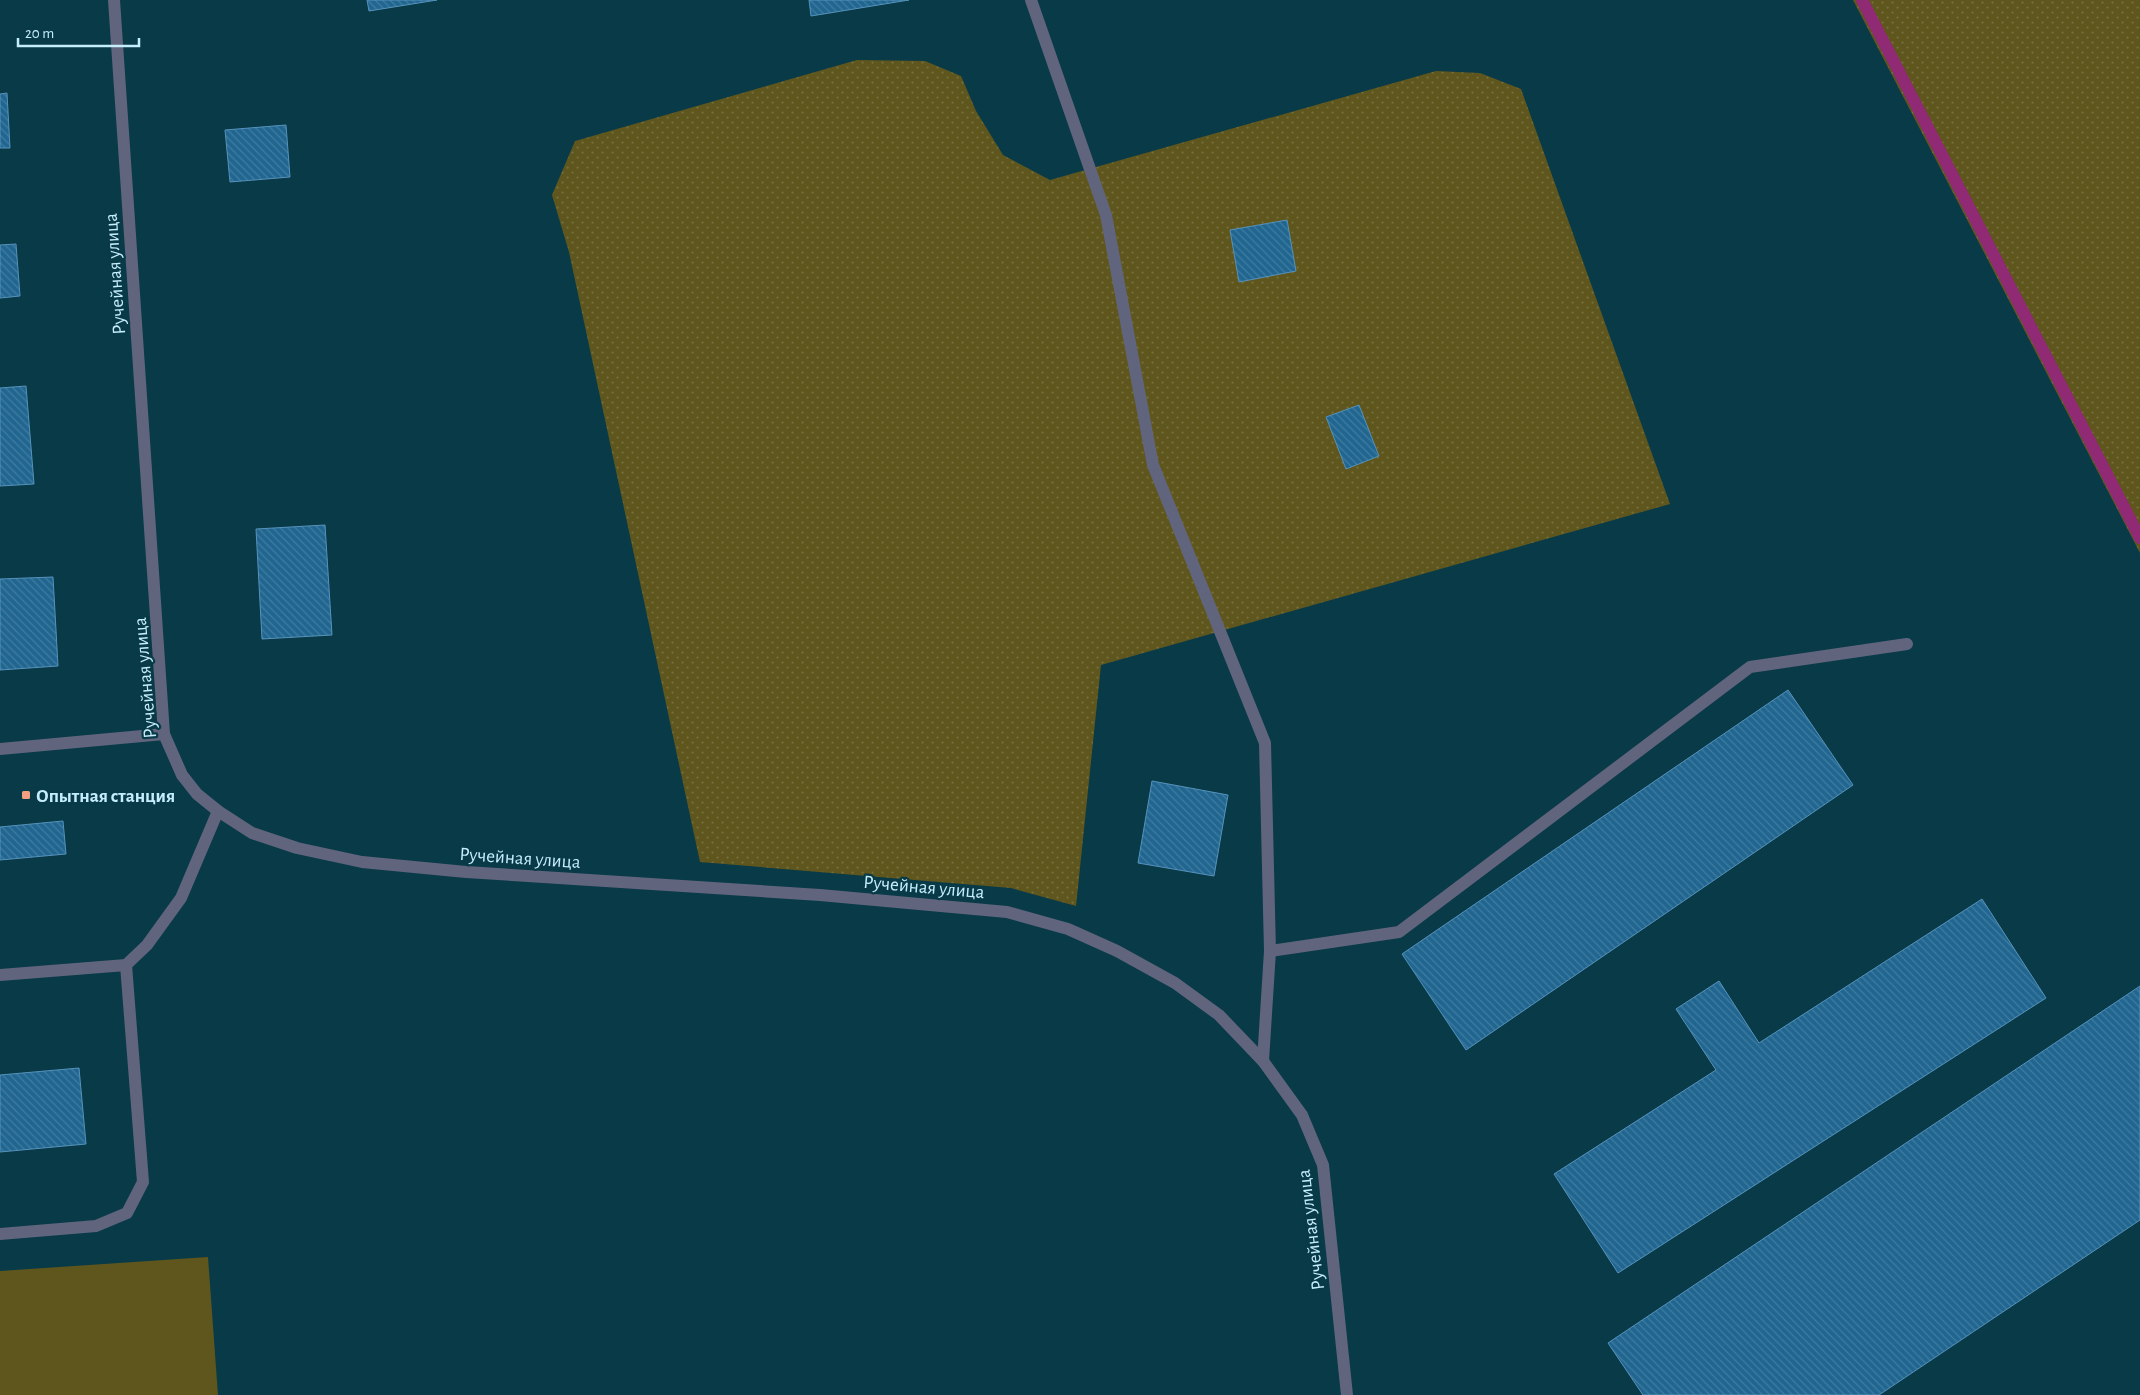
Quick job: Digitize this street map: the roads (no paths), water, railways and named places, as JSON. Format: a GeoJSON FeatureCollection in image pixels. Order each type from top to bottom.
{"type":"FeatureCollection","features":[{"type":"Feature","properties":{"kind":"street","name":"Ручейная улица"},"geometry":{"type":"LineString","coordinates":[[114,0],[164,734],[182,775],[197,794],[218,811],[252,833],[297,848],[362,862],[466,872],[820,895],[1007,912],[1068,929],[1117,951],[1175,983],[1220,1015],[1263,1062],[1302,1114],[1323,1165],[1347,1395]]}},
{"type":"Feature","properties":{"kind":"street"},"geometry":{"type":"LineString","coordinates":[[1031,0],[1106,215],[1154,465],[1265,744],[1270,951],[1263,1062]]}},
{"type":"Feature","properties":{"kind":"street"},"geometry":{"type":"LineString","coordinates":[[1270,951],[1399,932],[1750,667],[1907,644]]}},
{"type":"Feature","properties":{"kind":"street"},"geometry":{"type":"LineString","coordinates":[[0,750],[164,734]]}},
{"type":"Feature","properties":{"kind":"street"},"geometry":{"type":"LineString","coordinates":[[0,975],[126,965],[147,945],[181,898],[218,811]]}},
{"type":"Feature","properties":{"kind":"street"},"geometry":{"type":"LineString","coordinates":[[0,1234],[96,1226],[127,1212],[144,1182],[126,965]]}},
{"type":"Feature","properties":{"kind":"waterway"},"geometry":{"type":"LineString","coordinates":[[1862,0],[2140,538]]}},
{"type":"Feature","properties":{"kind":"place","name":"Опытная станция"},"geometry":{"type":"Point","coordinates":[26,795]}}]}
